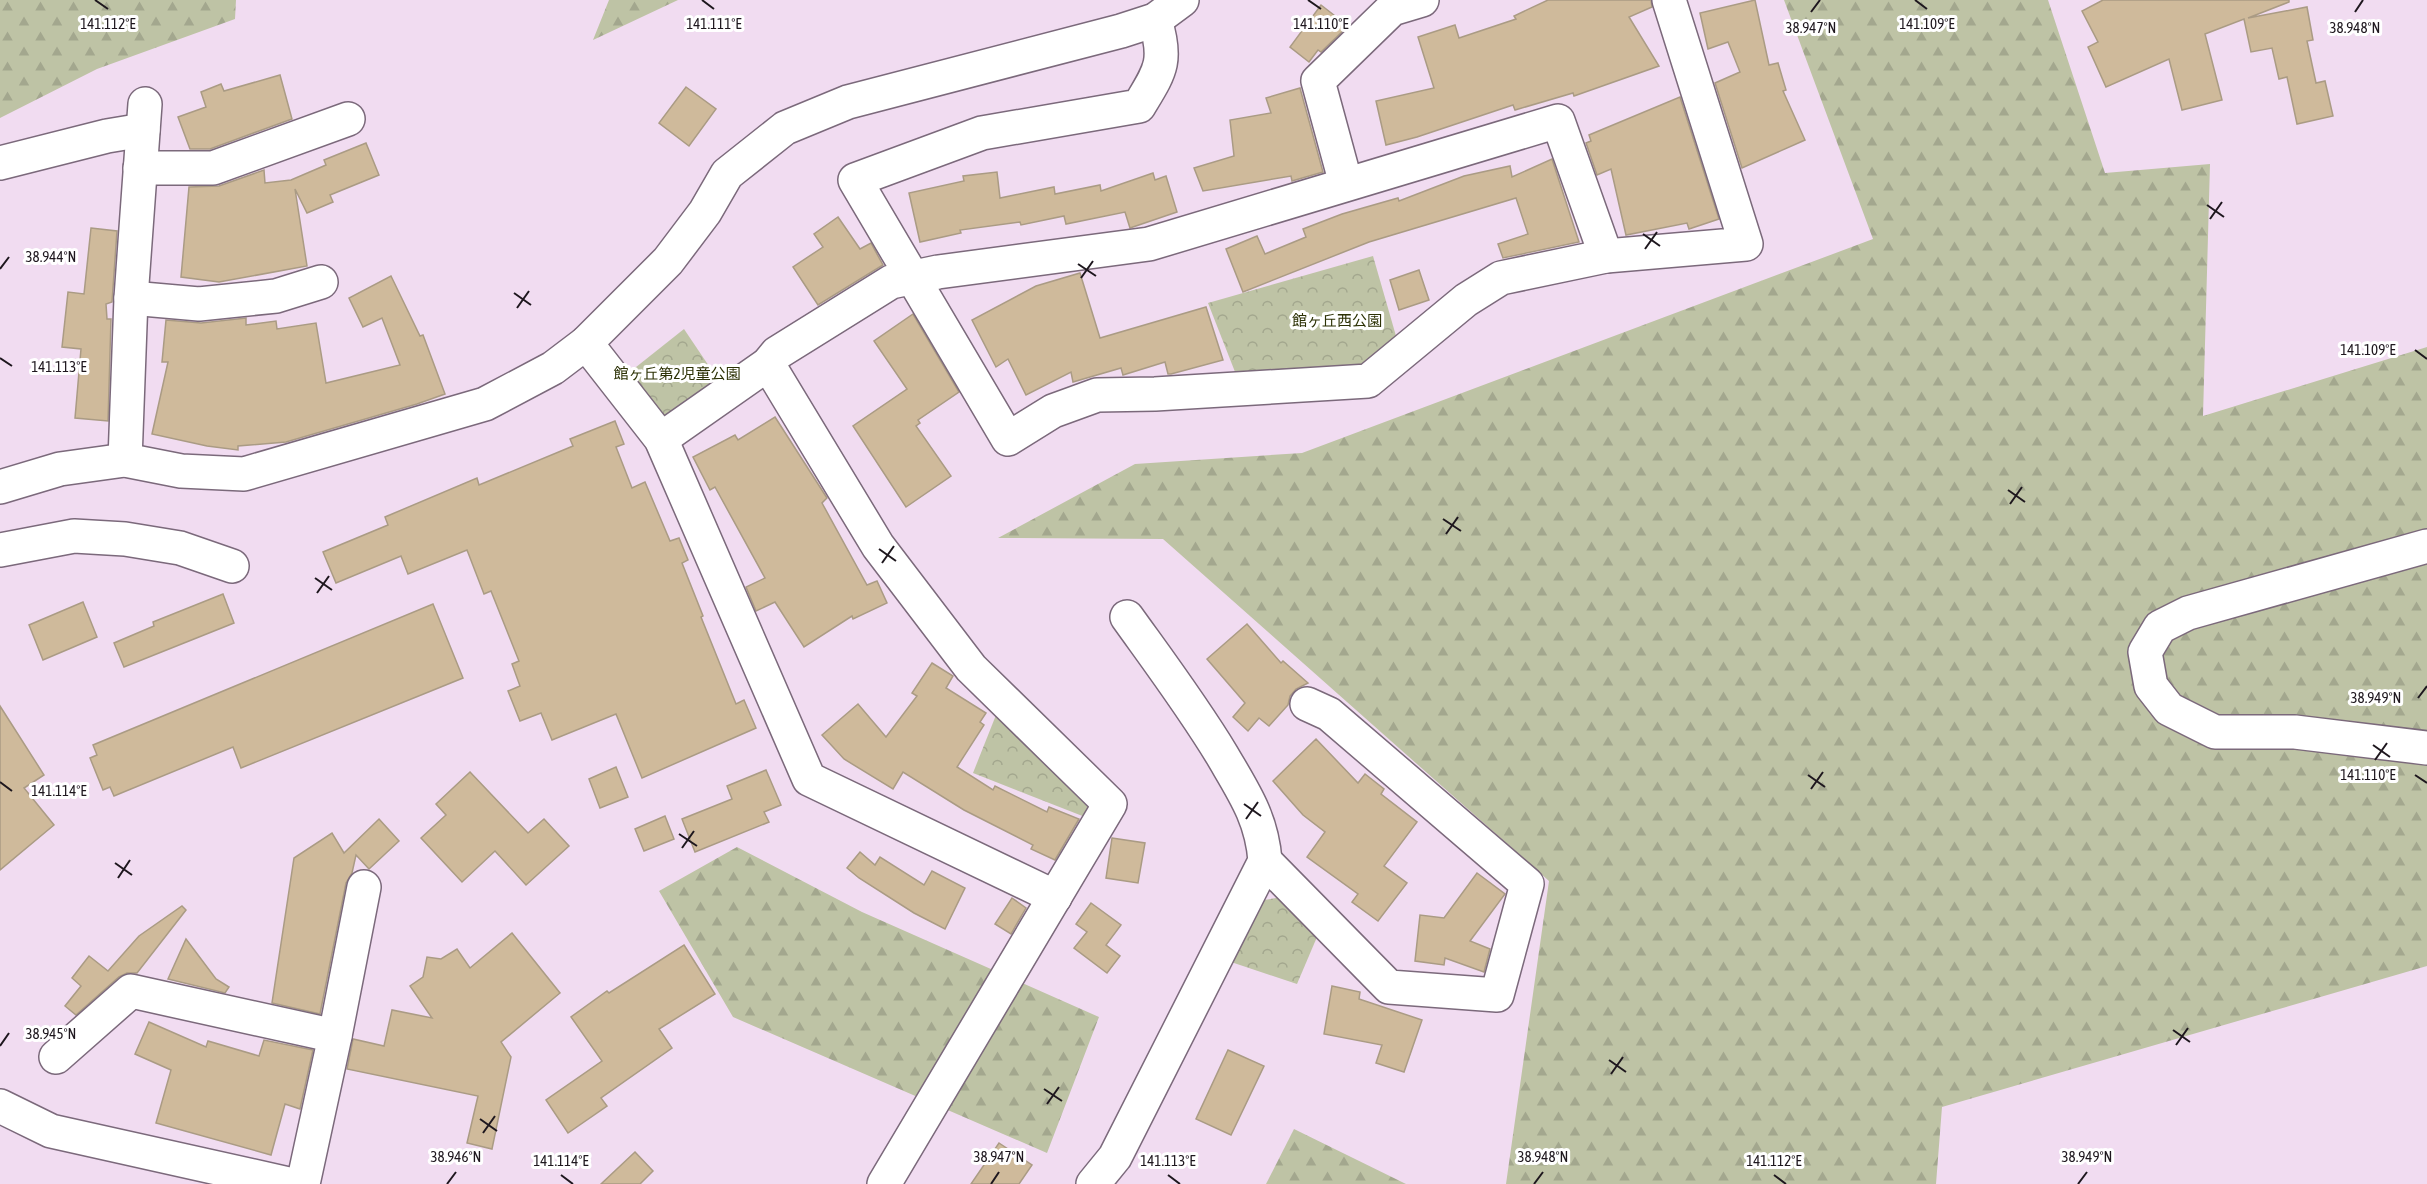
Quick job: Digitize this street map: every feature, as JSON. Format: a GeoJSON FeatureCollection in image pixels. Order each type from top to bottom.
{"type":"FeatureCollection","features":[{"type":"Feature","properties":{"kind":"street"},"geometry":{"type":"LineString","coordinates":[[0,488],[60,469],[125,460],[181,471],[244,474],[485,404],[553,368],[586,343],[668,261],[705,212],[727,174],[785,128],[848,102],[1155,20],[1182,0]]}},
{"type":"Feature","properties":{"kind":"street"},"geometry":{"type":"LineString","coordinates":[[1346,184],[1318,81],[1392,9],[1422,0]]}},
{"type":"Feature","properties":{"kind":"street"},"geometry":{"type":"LineString","coordinates":[[1155,20],[1162,58],[1160,72],[1139,106],[982,133],[855,180],[1008,439],[1053,411],[1097,395],[1155,394],[1368,381],[1466,300],[1501,278],[1606,256],[1746,244],[1669,0]]}},
{"type":"Feature","properties":{"kind":"street"},"geometry":{"type":"LineString","coordinates":[[0,163],[7,159],[107,136],[144,117],[131,298],[125,460]]}},
{"type":"Feature","properties":{"kind":"street"},"geometry":{"type":"LineString","coordinates":[[140,168],[213,168],[348,119]]}},
{"type":"Feature","properties":{"kind":"street"},"geometry":{"type":"LineString","coordinates":[[660,439],[768,364],[777,353],[891,282],[938,272],[1149,244],[1558,121],[1606,256]]}},
{"type":"Feature","properties":{"kind":"street"},"geometry":{"type":"LineString","coordinates":[[131,298],[199,304],[276,296],[321,282]]}},
{"type":"Feature","properties":{"kind":"street"},"geometry":{"type":"LineString","coordinates":[[586,343],[660,439],[809,779],[1055,897]]}},
{"type":"Feature","properties":{"kind":"street"},"geometry":{"type":"LineString","coordinates":[[768,364],[878,546],[971,668],[1110,804],[884,1184]]}},
{"type":"Feature","properties":{"kind":"street"},"geometry":{"type":"LineString","coordinates":[[0,550],[74,536],[125,539],[180,548],[232,566]]}},
{"type":"Feature","properties":{"kind":"street"},"geometry":{"type":"LineString","coordinates":[[2427,546],[2188,613],[2160,627],[2145,652],[2151,686],[2169,709],[2216,732],[2295,732],[2427,748]]}},
{"type":"Feature","properties":{"kind":"street"},"geometry":{"type":"LineString","coordinates":[[1093,1184],[1115,1158],[1265,861],[1264,842],[1254,808],[1192,706],[1128,617]]}},
{"type":"Feature","properties":{"kind":"street"},"geometry":{"type":"LineString","coordinates":[[1265,861],[1389,987],[1497,994],[1527,884],[1329,714],[1307,704]]}},
{"type":"Feature","properties":{"kind":"street"},"geometry":{"type":"LineString","coordinates":[[303,1184],[364,887]]}},
{"type":"Feature","properties":{"kind":"street"},"geometry":{"type":"LineString","coordinates":[[56,1057],[131,991],[335,1036]]}},
{"type":"Feature","properties":{"kind":"street"},"geometry":{"type":"LineString","coordinates":[[0,1106],[51,1131],[289,1184]]}},
{"type":"Feature","properties":{"kind":"green space"},"geometry":{"type":"Polygon","coordinates":[[[0,0],[236,0],[235,19],[97,69],[0,118],[0,0]]]}},
{"type":"Feature","properties":{"kind":"green space"},"geometry":{"type":"Polygon","coordinates":[[[609,0],[678,0],[593,40],[609,0]]]}},
{"type":"Feature","properties":{"kind":"green space"},"geometry":{"type":"Polygon","coordinates":[[[1784,0],[2048,0],[2105,173],[2210,164],[2203,416],[2427,347],[2427,966],[1942,1107],[1936,1184],[1506,1184],[1549,881],[1163,539],[998,538],[1135,464],[1302,453],[1873,239],[1784,0]]]}},
{"type":"Feature","properties":{"kind":"green space","name":"館ヶ丘西公園"},"geometry":{"type":"Polygon","coordinates":[[[1373,256],[1396,336],[1361,371],[1237,377],[1208,303],[1373,256]]]}},
{"type":"Feature","properties":{"kind":"green space","name":"館ヶ丘第2児童公園"},"geometry":{"type":"Polygon","coordinates":[[[684,329],[719,381],[661,421],[626,375],[684,329]]]}},
{"type":"Feature","properties":{"kind":"green space"},"geometry":{"type":"Polygon","coordinates":[[[998,710],[1092,804],[1085,817],[973,773],[998,710]]]}},
{"type":"Feature","properties":{"kind":"green space"},"geometry":{"type":"Polygon","coordinates":[[[737,847],[862,912],[1099,1017],[1047,1153],[733,1017],[659,891],[737,847]]]}},
{"type":"Feature","properties":{"kind":"green space"},"geometry":{"type":"Polygon","coordinates":[[[1282,897],[1317,937],[1297,984],[1231,962],[1258,901],[1282,897]]]}},
{"type":"Feature","properties":{"kind":"green space"},"geometry":{"type":"Polygon","coordinates":[[[1294,1129],[1406,1184],[1266,1184],[1294,1129]]]}},
{"type":"Feature","properties":{"kind":"building"},"geometry":{"type":"Polygon","coordinates":[[[1548,0],[1651,0],[1652,7],[1629,17],[1659,66],[1574,96],[1573,93],[1515,110],[1513,105],[1386,145],[1376,101],[1434,88],[1418,37],[1455,25],[1459,38],[1516,19],[1514,16],[1548,0]]]}},
{"type":"Feature","properties":{"kind":"building"},"geometry":{"type":"Polygon","coordinates":[[[1755,0],[1769,65],[1778,63],[1786,90],[1783,91],[1805,140],[1742,168],[1715,83],[1740,72],[1728,42],[1708,49],[1700,13],[1755,0]]]}},
{"type":"Feature","properties":{"kind":"building"},"geometry":{"type":"Polygon","coordinates":[[[2103,0],[2289,0],[2289,2],[2248,18],[2307,7],[2313,40],[2307,41],[2316,83],[2325,81],[2333,116],[2297,124],[2287,77],[2279,79],[2272,48],[2251,52],[2244,19],[2205,34],[2222,100],[2182,110],[2169,59],[2106,87],[2088,47],[2098,42],[2082,11],[2103,0]]]}},
{"type":"Feature","properties":{"kind":"building"},"geometry":{"type":"Polygon","coordinates":[[[1321,5],[1348,26],[1321,52],[1318,50],[1309,62],[1290,47],[1321,5]]]}},
{"type":"Feature","properties":{"kind":"building"},"geometry":{"type":"Polygon","coordinates":[[[280,75],[292,119],[210,149],[190,149],[178,117],[206,107],[201,92],[221,84],[224,91],[280,75]]]}},
{"type":"Feature","properties":{"kind":"building"},"geometry":{"type":"Polygon","coordinates":[[[686,87],[716,109],[689,146],[659,123],[686,87]]]}},
{"type":"Feature","properties":{"kind":"building"},"geometry":{"type":"Polygon","coordinates":[[[1300,88],[1323,172],[1292,181],[1291,176],[1203,191],[1194,168],[1234,156],[1230,120],[1271,113],[1266,98],[1300,88]]]}},
{"type":"Feature","properties":{"kind":"building"},"geometry":{"type":"Polygon","coordinates":[[[1680,97],[1719,219],[1689,229],[1687,223],[1626,235],[1611,169],[1597,175],[1586,143],[1591,141],[1589,135],[1680,97]]]}},
{"type":"Feature","properties":{"kind":"building"},"geometry":{"type":"Polygon","coordinates":[[[366,143],[379,175],[330,195],[333,202],[307,213],[295,189],[307,266],[219,282],[181,277],[189,187],[219,186],[264,170],[265,183],[291,180],[326,165],[324,160],[366,143]]]}},
{"type":"Feature","properties":{"kind":"building"},"geometry":{"type":"Polygon","coordinates":[[[1552,159],[1579,242],[1503,258],[1498,244],[1528,234],[1516,198],[1369,242],[1243,292],[1226,249],[1257,236],[1265,254],[1306,237],[1303,229],[1342,214],[1398,198],[1399,201],[1464,176],[1510,166],[1512,177],[1552,159]]]}},
{"type":"Feature","properties":{"kind":"building"},"geometry":{"type":"Polygon","coordinates":[[[997,172],[1000,198],[1054,187],[1055,194],[1100,185],[1101,191],[1153,173],[1155,180],[1166,176],[1177,212],[1130,228],[1125,212],[1066,224],[1064,216],[1021,225],[1020,222],[960,230],[961,233],[920,242],[909,193],[964,181],[963,176],[997,172]]]}},
{"type":"Feature","properties":{"kind":"building"},"geometry":{"type":"Polygon","coordinates":[[[838,217],[860,249],[871,243],[883,265],[818,305],[793,267],[823,247],[814,234],[838,217]]]}},
{"type":"Feature","properties":{"kind":"building"},"geometry":{"type":"Polygon","coordinates":[[[91,228],[117,231],[112,302],[106,304],[107,319],[111,319],[108,421],[75,418],[81,349],[62,347],[68,292],[84,294],[91,228]]]}},
{"type":"Feature","properties":{"kind":"building"},"geometry":{"type":"Polygon","coordinates":[[[1419,270],[1429,300],[1399,310],[1390,280],[1419,270]]]}},
{"type":"Feature","properties":{"kind":"building"},"geometry":{"type":"Polygon","coordinates":[[[1080,273],[1100,338],[1206,307],[1223,360],[1171,374],[1168,374],[1165,362],[1123,375],[1121,368],[1073,382],[1071,372],[1026,395],[1008,359],[996,367],[972,320],[1036,286],[1080,273]]]}},
{"type":"Feature","properties":{"kind":"building"},"geometry":{"type":"Polygon","coordinates":[[[391,276],[420,336],[423,335],[445,394],[286,442],[238,446],[238,450],[152,434],[168,362],[162,362],[166,320],[201,323],[246,318],[246,325],[276,321],[277,329],[316,323],[326,383],[400,365],[382,318],[363,327],[349,298],[391,276]]]}},
{"type":"Feature","properties":{"kind":"building"},"geometry":{"type":"Polygon","coordinates":[[[913,314],[959,392],[918,420],[920,423],[916,426],[951,476],[906,507],[853,426],[907,389],[874,341],[913,314]]]}},
{"type":"Feature","properties":{"kind":"building"},"geometry":{"type":"Polygon","coordinates":[[[775,417],[827,498],[822,503],[867,585],[877,581],[887,603],[853,619],[852,616],[804,647],[775,602],[756,611],[746,587],[765,578],[715,487],[710,490],[693,457],[735,435],[738,440],[775,417]]]}},
{"type":"Feature","properties":{"kind":"building"},"geometry":{"type":"Polygon","coordinates":[[[615,421],[624,444],[616,447],[632,488],[645,482],[670,541],[679,538],[688,560],[682,563],[736,704],[744,700],[756,728],[642,778],[616,714],[552,740],[541,713],[520,721],[508,691],[520,686],[512,664],[519,661],[491,591],[484,594],[467,550],[408,574],[401,556],[336,583],[323,552],[388,525],[385,517],[477,478],[479,485],[573,446],[570,439],[615,421]]]}},
{"type":"Feature","properties":{"kind":"building"},"geometry":{"type":"Polygon","coordinates":[[[223,594],[234,623],[124,667],[114,643],[154,626],[153,622],[223,594]]]}},
{"type":"Feature","properties":{"kind":"building"},"geometry":{"type":"Polygon","coordinates":[[[83,602],[97,637],[43,660],[29,625],[83,602]]]}},
{"type":"Feature","properties":{"kind":"building"},"geometry":{"type":"Polygon","coordinates":[[[433,604],[463,678],[241,768],[233,747],[114,796],[110,787],[103,790],[90,758],[97,755],[93,745],[433,604]]]}},
{"type":"Feature","properties":{"kind":"building"},"geometry":{"type":"Polygon","coordinates":[[[1247,624],[1281,663],[1283,661],[1308,683],[1296,689],[1290,696],[1288,705],[1269,726],[1259,718],[1248,731],[1233,717],[1245,703],[1207,659],[1247,624]]]}},
{"type":"Feature","properties":{"kind":"building"},"geometry":{"type":"Polygon","coordinates":[[[932,663],[953,676],[946,688],[986,713],[980,722],[984,725],[957,767],[993,790],[995,786],[1047,812],[1049,807],[1079,819],[1055,860],[1031,849],[1033,845],[964,810],[903,772],[893,789],[844,759],[822,735],[858,704],[886,737],[917,696],[912,693],[932,663]]]}},
{"type":"Feature","properties":{"kind":"building"},"geometry":{"type":"Polygon","coordinates":[[[0,706],[44,775],[24,788],[54,825],[0,870],[0,706]]]}},
{"type":"Feature","properties":{"kind":"building"},"geometry":{"type":"Polygon","coordinates":[[[1316,739],[1358,783],[1365,774],[1384,789],[1381,794],[1417,822],[1384,866],[1407,883],[1378,921],[1352,902],[1358,894],[1307,857],[1325,832],[1303,815],[1273,781],[1316,739]]]}},
{"type":"Feature","properties":{"kind":"building"},"geometry":{"type":"Polygon","coordinates":[[[616,767],[628,797],[600,808],[589,779],[616,767]]]}},
{"type":"Feature","properties":{"kind":"building"},"geometry":{"type":"Polygon","coordinates":[[[766,770],[781,805],[764,812],[769,822],[695,852],[682,819],[732,799],[727,786],[766,770]]]}},
{"type":"Feature","properties":{"kind":"building"},"geometry":{"type":"Polygon","coordinates":[[[470,772],[528,833],[544,819],[569,846],[526,885],[495,851],[462,882],[421,838],[446,815],[436,804],[470,772]]]}},
{"type":"Feature","properties":{"kind":"building"},"geometry":{"type":"Polygon","coordinates":[[[665,816],[674,839],[644,851],[635,829],[665,816]]]}},
{"type":"Feature","properties":{"kind":"building"},"geometry":{"type":"Polygon","coordinates":[[[379,819],[399,841],[369,869],[356,855],[352,873],[346,883],[320,1014],[272,1003],[294,858],[332,833],[344,853],[379,819]]]}},
{"type":"Feature","properties":{"kind":"building"},"geometry":{"type":"Polygon","coordinates":[[[1112,838],[1145,843],[1138,883],[1106,878],[1112,838]]]}},
{"type":"Feature","properties":{"kind":"building"},"geometry":{"type":"Polygon","coordinates":[[[860,852],[875,865],[880,857],[924,885],[932,871],[965,888],[945,929],[914,913],[847,868],[860,852]]]}},
{"type":"Feature","properties":{"kind":"building"},"geometry":{"type":"Polygon","coordinates":[[[1477,873],[1505,894],[1470,941],[1490,949],[1484,972],[1445,958],[1444,965],[1415,961],[1420,915],[1444,918],[1477,873]]]}},
{"type":"Feature","properties":{"kind":"building"},"geometry":{"type":"Polygon","coordinates":[[[1012,898],[1026,908],[1011,934],[995,924],[1012,898]]]}},
{"type":"Feature","properties":{"kind":"building"},"geometry":{"type":"Polygon","coordinates":[[[1091,903],[1121,925],[1106,945],[1120,956],[1107,973],[1074,948],[1087,932],[1076,924],[1091,903]]]}},
{"type":"Feature","properties":{"kind":"building"},"geometry":{"type":"Polygon","coordinates":[[[182,906],[186,910],[137,973],[127,973],[119,977],[76,1015],[65,1006],[81,986],[72,978],[89,956],[108,971],[139,936],[182,906]]]}},
{"type":"Feature","properties":{"kind":"building"},"geometry":{"type":"Polygon","coordinates":[[[512,933],[560,993],[501,1042],[511,1057],[492,1149],[467,1143],[478,1096],[347,1069],[353,1039],[384,1046],[392,1010],[432,1018],[410,986],[423,977],[427,957],[441,959],[457,949],[470,968],[512,933]]]}},
{"type":"Feature","properties":{"kind":"building"},"geometry":{"type":"Polygon","coordinates":[[[186,939],[216,979],[229,987],[225,993],[168,979],[186,939]]]}},
{"type":"Feature","properties":{"kind":"building"},"geometry":{"type":"Polygon","coordinates":[[[684,945],[715,994],[659,1029],[672,1048],[601,1098],[607,1106],[568,1133],[546,1100],[602,1061],[571,1017],[607,991],[609,993],[684,945]]]}},
{"type":"Feature","properties":{"kind":"building"},"geometry":{"type":"Polygon","coordinates":[[[1332,986],[1360,992],[1359,999],[1422,1020],[1404,1072],[1376,1063],[1382,1045],[1324,1034],[1332,986]]]}},
{"type":"Feature","properties":{"kind":"building"},"geometry":{"type":"Polygon","coordinates":[[[149,1022],[206,1047],[208,1041],[259,1056],[264,1040],[313,1050],[300,1109],[285,1104],[271,1155],[156,1123],[171,1070],[135,1054],[149,1022]]]}},
{"type":"Feature","properties":{"kind":"building"},"geometry":{"type":"Polygon","coordinates":[[[1228,1050],[1264,1066],[1231,1135],[1196,1119],[1228,1050]]]}},
{"type":"Feature","properties":{"kind":"building"},"geometry":{"type":"Polygon","coordinates":[[[999,1143],[1032,1165],[1019,1184],[971,1184],[999,1143]]]}},
{"type":"Feature","properties":{"kind":"building"},"geometry":{"type":"Polygon","coordinates":[[[635,1152],[653,1171],[640,1184],[601,1184],[635,1152]]]}}]}
